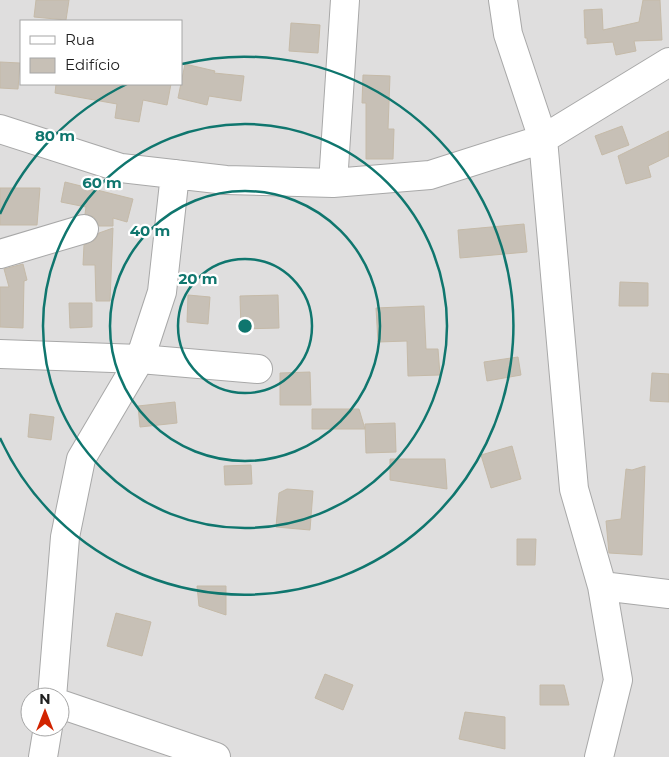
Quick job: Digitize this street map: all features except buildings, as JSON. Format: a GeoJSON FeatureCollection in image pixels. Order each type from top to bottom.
{"type":"FeatureCollection","features":[{"type":"Feature","properties":{"kind":"street"},"geometry":{"type":"LineString","coordinates":[[333,183],[345,0]]}},
{"type":"Feature","properties":{"kind":"street"},"geometry":{"type":"LineString","coordinates":[[503,0],[508,34],[543,139],[574,489],[602,586],[618,680],[599,757]]}},
{"type":"Feature","properties":{"kind":"street"},"geometry":{"type":"LineString","coordinates":[[0,129],[121,168],[226,180],[333,183],[430,175],[543,139],[669,62]]}},
{"type":"Feature","properties":{"kind":"street"},"geometry":{"type":"LineString","coordinates":[[53,687],[65,537],[81,459],[140,359],[162,292],[176,174]]}},
{"type":"Feature","properties":{"kind":"street"},"geometry":{"type":"LineString","coordinates":[[0,254],[84,230]]}},
{"type":"Feature","properties":{"kind":"street"},"geometry":{"type":"LineString","coordinates":[[0,354],[140,359],[258,369]]}},
{"type":"Feature","properties":{"kind":"street"},"geometry":{"type":"LineString","coordinates":[[602,586],[669,594]]}},
{"type":"Feature","properties":{"kind":"street"},"geometry":{"type":"LineString","coordinates":[[70,707],[216,757]]}},
{"type":"Feature","properties":{"kind":"street"},"geometry":{"type":"LineString","coordinates":[[43,757],[46,737]]}},
{"type":"Feature","properties":{"kind":"shaded area"},"geometry":{"type":"Polygon","coordinates":[[[0,0],[669,0],[669,757],[0,757],[0,0]]]}}]}
